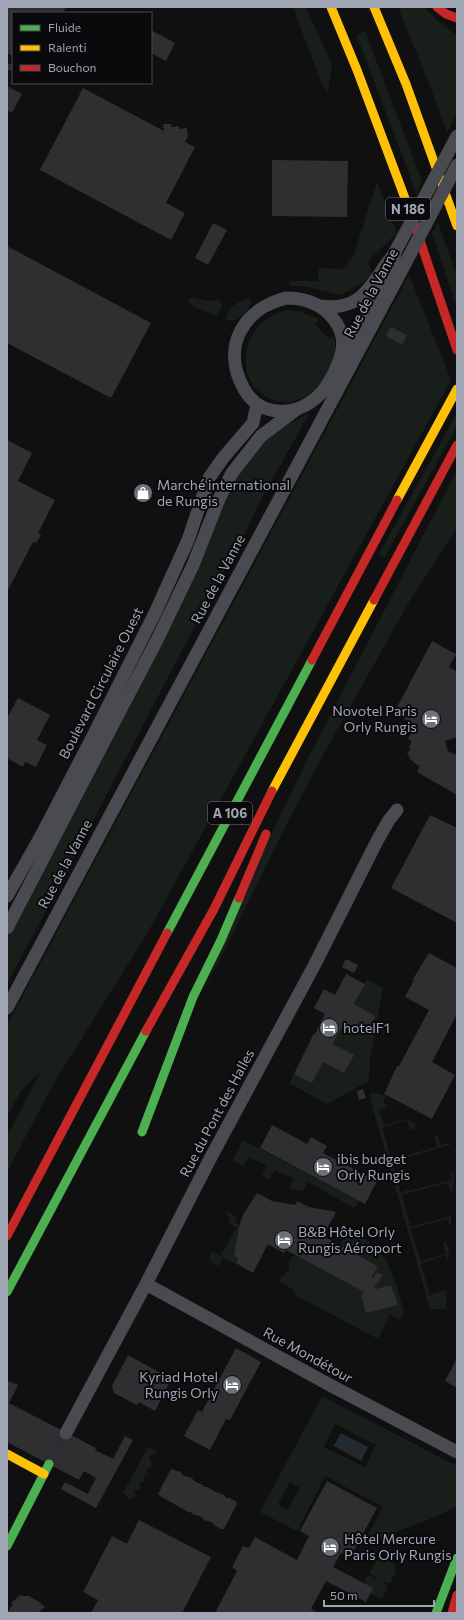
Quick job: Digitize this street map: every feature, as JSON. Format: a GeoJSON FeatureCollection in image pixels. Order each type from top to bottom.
{"type":"FeatureCollection","features":[{"type":"Feature","properties":{"kind":"main road","name":"N 186"},"geometry":{"type":"LineString","coordinates":[[331,7],[357,70],[415,227],[457,350]]}},
{"type":"Feature","properties":{"kind":"main road","name":"N 186"},"geometry":{"type":"LineString","coordinates":[[374,7],[406,84],[457,226]]}},
{"type":"Feature","properties":{"kind":"main road"},"geometry":{"type":"LineString","coordinates":[[437,7],[446,14],[457,18]]}},
{"type":"Feature","properties":{"kind":"main road"},"geometry":{"type":"LineString","coordinates":[[455,7],[457,12]]}},
{"type":"Feature","properties":{"kind":"main road","name":"A 106"},"geometry":{"type":"LineString","coordinates":[[7,1236],[456,390]]}},
{"type":"Feature","properties":{"kind":"main road","name":"A 106"},"geometry":{"type":"LineString","coordinates":[[7,1292],[153,1018],[214,909],[275,785],[457,445]]}},
{"type":"Feature","properties":{"kind":"main road"},"geometry":{"type":"LineString","coordinates":[[275,785],[277,800]]}},
{"type":"Feature","properties":{"kind":"main road"},"geometry":{"type":"LineString","coordinates":[[142,1132],[193,997],[222,940],[269,828]]}},
{"type":"Feature","properties":{"kind":"main road"},"geometry":{"type":"LineString","coordinates":[[7,1454],[44,1474]]}},
{"type":"Feature","properties":{"kind":"main road"},"geometry":{"type":"LineString","coordinates":[[7,1546],[49,1464]]}},
{"type":"Feature","properties":{"kind":"main road"},"geometry":{"type":"LineString","coordinates":[[436,1613],[457,1558]]}},
{"type":"Feature","properties":{"kind":"main road"},"geometry":{"type":"LineString","coordinates":[[452,1613],[457,1595]]}},
{"type":"Feature","properties":{"kind":"main road"},"geometry":{"type":"LineString","coordinates":[[452,1613],[457,1605]]}},
{"type":"Feature","properties":{"kind":"street"},"geometry":{"type":"LineString","coordinates":[[319,306],[338,307],[346,305],[360,297],[372,286],[385,264],[396,252],[457,136]]}},
{"type":"Feature","properties":{"kind":"street","name":"Rue de la Vanne"},"geometry":{"type":"LineString","coordinates":[[7,1008],[457,165]]}},
{"type":"Feature","properties":{"kind":"street"},"geometry":{"type":"LineString","coordinates":[[7,928],[158,638],[193,565],[224,488],[232,473],[262,436],[322,392],[393,270],[396,252]]}},
{"type":"Feature","properties":{"kind":"street"},"geometry":{"type":"LineString","coordinates":[[297,409],[288,412],[278,412],[267,409],[257,404],[244,389],[237,373],[235,344],[239,332],[249,319],[263,307],[275,301],[286,298],[295,298],[312,302],[328,312],[339,329],[344,346],[341,359]]}},
{"type":"Feature","properties":{"kind":"street","name":"Boulevard Circulaire Ouest"},"geometry":{"type":"LineString","coordinates":[[7,896],[85,751],[154,613],[188,540],[210,478],[223,458],[253,423],[257,404]]}},
{"type":"Feature","properties":{"kind":"street","name":"Rue du Pont des Halles"},"geometry":{"type":"LineString","coordinates":[[66,1433],[146,1284],[210,1159],[319,957],[377,841],[389,820],[397,810]]}},
{"type":"Feature","properties":{"kind":"street","name":"Rue Mondétour"},"geometry":{"type":"LineString","coordinates":[[146,1284],[328,1384],[457,1452]]}},
{"type":"Feature","properties":{"kind":"shaded area"},"geometry":{"type":"Polygon","coordinates":[[[293,7],[306,7],[332,65],[328,92],[321,82],[293,7]]]}},
{"type":"Feature","properties":{"kind":"shaded area"},"geometry":{"type":"Polygon","coordinates":[[[398,7],[424,7],[438,21],[457,36],[457,112],[447,133],[430,86],[398,7]]]}},
{"type":"Feature","properties":{"kind":"shaded area"},"geometry":{"type":"Polygon","coordinates":[[[365,31],[422,181],[417,195],[357,36],[365,31]]]}},
{"type":"Feature","properties":{"kind":"shaded area"},"geometry":{"type":"Polygon","coordinates":[[[377,182],[397,233],[368,261],[372,275],[361,284],[340,295],[303,286],[290,286],[290,281],[318,281],[319,268],[342,269],[353,257],[377,182]]]}},
{"type":"Feature","properties":{"kind":"shaded area"},"geometry":{"type":"Polygon","coordinates":[[[438,222],[457,277],[457,308],[432,233],[438,222]]]}},
{"type":"Feature","properties":{"kind":"shaded area"},"geometry":{"type":"Polygon","coordinates":[[[409,275],[451,380],[148,932],[54,1083],[7,1172],[7,1136],[41,1071],[21,1091],[7,1117],[7,1025],[409,275]]]}},
{"type":"Feature","properties":{"kind":"shaded area"},"geometry":{"type":"Polygon","coordinates":[[[192,297],[206,301],[220,300],[220,310],[216,316],[195,307],[188,301],[192,297]]]}},
{"type":"Feature","properties":{"kind":"shaded area"},"geometry":{"type":"Polygon","coordinates":[[[250,298],[250,303],[246,312],[240,318],[235,320],[226,320],[227,315],[234,305],[250,298]]]}},
{"type":"Feature","properties":{"kind":"shaded area"},"geometry":{"type":"Polygon","coordinates":[[[287,310],[298,311],[319,319],[315,325],[328,338],[334,337],[335,344],[335,356],[333,362],[328,373],[320,384],[315,390],[303,398],[291,402],[277,401],[266,397],[256,389],[250,380],[246,368],[247,346],[258,327],[276,314],[287,310]]]}},
{"type":"Feature","properties":{"kind":"shaded area"},"geometry":{"type":"Polygon","coordinates":[[[457,413],[457,426],[384,558],[379,554],[457,413]]]}},
{"type":"Feature","properties":{"kind":"shaded area"},"geometry":{"type":"Polygon","coordinates":[[[309,414],[263,496],[239,545],[7,984],[7,940],[131,704],[177,612],[232,485],[252,454],[266,440],[282,428],[309,414]]]}},
{"type":"Feature","properties":{"kind":"shaded area"},"geometry":{"type":"Polygon","coordinates":[[[457,470],[457,528],[409,602],[316,768],[203,993],[258,861],[306,762],[457,470]]]}},
{"type":"Feature","properties":{"kind":"shaded area"},"geometry":{"type":"Polygon","coordinates":[[[367,979],[383,988],[370,1059],[369,1081],[327,1104],[289,1083],[294,1074],[312,1083],[323,1062],[344,1073],[353,1055],[333,1044],[344,1023],[365,1034],[374,1016],[354,1004],[367,979]]]}},
{"type":"Feature","properties":{"kind":"shaded area"},"geometry":{"type":"Polygon","coordinates":[[[370,1093],[381,1094],[386,1097],[383,1102],[388,1107],[379,1110],[384,1125],[407,1119],[416,1125],[415,1128],[410,1130],[407,1120],[383,1127],[391,1159],[437,1147],[434,1137],[438,1136],[441,1145],[453,1144],[392,1162],[401,1193],[406,1190],[408,1191],[452,1180],[450,1170],[454,1175],[453,1190],[451,1192],[447,1183],[408,1193],[407,1195],[402,1195],[411,1227],[451,1216],[451,1228],[447,1219],[411,1229],[421,1261],[446,1254],[443,1243],[446,1243],[449,1247],[448,1263],[446,1255],[421,1264],[430,1295],[446,1290],[446,1309],[430,1309],[374,1113],[370,1093]]]}},
{"type":"Feature","properties":{"kind":"shaded area"},"geometry":{"type":"Polygon","coordinates":[[[243,1140],[359,1201],[354,1208],[308,1182],[303,1191],[290,1188],[293,1178],[274,1170],[269,1180],[262,1176],[267,1166],[248,1157],[243,1166],[233,1160],[243,1140]]]}},
{"type":"Feature","properties":{"kind":"shaded area"},"geometry":{"type":"Polygon","coordinates":[[[227,1212],[237,1217],[234,1222],[240,1225],[238,1258],[235,1264],[223,1258],[218,1266],[211,1262],[209,1256],[211,1251],[220,1256],[237,1228],[228,1222],[230,1217],[226,1214],[227,1212]]]}},
{"type":"Feature","properties":{"kind":"shaded area"},"geometry":{"type":"Polygon","coordinates":[[[349,1230],[370,1243],[379,1251],[389,1266],[399,1293],[404,1313],[400,1320],[390,1314],[378,1339],[295,1295],[295,1291],[280,1282],[281,1277],[289,1269],[289,1260],[295,1255],[364,1292],[361,1296],[366,1313],[397,1305],[391,1285],[376,1289],[374,1283],[383,1275],[377,1272],[373,1278],[372,1277],[378,1266],[340,1245],[349,1230]]]}},
{"type":"Feature","properties":{"kind":"shaded area"},"geometry":{"type":"Polygon","coordinates":[[[322,1396],[457,1466],[457,1506],[435,1517],[389,1535],[368,1546],[364,1543],[383,1507],[325,1476],[297,1531],[260,1512],[322,1396]],[[335,1424],[324,1447],[365,1467],[376,1445],[335,1424]],[[290,1482],[278,1504],[287,1510],[300,1488],[290,1482]]]}},
{"type":"Feature","properties":{"kind":"shaded area"},"geometry":{"type":"Polygon","coordinates":[[[341,1433],[368,1447],[361,1461],[334,1446],[341,1433]]]}},
{"type":"Feature","properties":{"kind":"shaded area"},"geometry":{"type":"Polygon","coordinates":[[[148,1447],[158,1452],[149,1456],[152,1466],[146,1469],[148,1474],[143,1476],[144,1481],[139,1484],[140,1489],[134,1491],[136,1496],[130,1499],[123,1493],[148,1447]]]}},
{"type":"Feature","properties":{"kind":"shaded area"},"geometry":{"type":"Polygon","coordinates":[[[386,1558],[393,1561],[396,1571],[390,1583],[382,1582],[388,1586],[382,1599],[370,1593],[364,1583],[368,1575],[378,1580],[369,1572],[377,1561],[386,1558]]]}},
{"type":"Feature","properties":{"kind":"building"},"geometry":{"type":"Polygon","coordinates":[[[7,7],[66,7],[64,12],[12,12],[12,56],[7,53],[7,7]]]}},
{"type":"Feature","properties":{"kind":"building"},"geometry":{"type":"Polygon","coordinates":[[[152,31],[175,43],[166,61],[152,54],[152,31]]]}},
{"type":"Feature","properties":{"kind":"building"},"geometry":{"type":"Polygon","coordinates":[[[7,64],[12,64],[12,70],[10,71],[7,70],[6,67],[7,64]]]}},
{"type":"Feature","properties":{"kind":"building"},"geometry":{"type":"Polygon","coordinates":[[[7,86],[22,94],[12,113],[7,110],[7,86]]]}},
{"type":"Feature","properties":{"kind":"building"},"geometry":{"type":"Polygon","coordinates":[[[83,88],[164,131],[163,124],[171,124],[171,127],[179,126],[179,129],[187,128],[188,136],[185,142],[195,147],[166,203],[185,213],[171,240],[40,170],[83,88]]]}},
{"type":"Feature","properties":{"kind":"building"},"geometry":{"type":"Polygon","coordinates":[[[272,160],[348,161],[347,217],[272,216],[272,160]]]}},
{"type":"Feature","properties":{"kind":"building"},"geometry":{"type":"Polygon","coordinates":[[[213,223],[227,230],[208,265],[195,258],[213,223]]]}},
{"type":"Feature","properties":{"kind":"building"},"geometry":{"type":"Polygon","coordinates":[[[7,246],[151,323],[111,398],[7,343],[7,246]]]}},
{"type":"Feature","properties":{"kind":"building"},"geometry":{"type":"Polygon","coordinates":[[[391,327],[407,335],[402,345],[386,336],[391,327]]]}},
{"type":"Feature","properties":{"kind":"building"},"geometry":{"type":"Polygon","coordinates":[[[7,440],[32,453],[18,481],[55,500],[38,533],[41,535],[36,543],[33,542],[7,592],[7,440]]]}},
{"type":"Feature","properties":{"kind":"building","name":"Novotel Paris Orly Rungis"},"geometry":{"type":"Polygon","coordinates":[[[432,641],[456,654],[449,667],[457,672],[457,737],[445,741],[448,751],[457,755],[457,795],[417,772],[420,766],[414,763],[413,760],[411,761],[407,752],[410,751],[409,747],[412,741],[408,739],[415,725],[394,713],[432,641]]]}},
{"type":"Feature","properties":{"kind":"building"},"geometry":{"type":"Polygon","coordinates":[[[18,698],[50,715],[37,740],[47,745],[36,767],[25,762],[23,767],[7,758],[7,718],[18,698]]]}},
{"type":"Feature","properties":{"kind":"building"},"geometry":{"type":"Polygon","coordinates":[[[430,815],[457,828],[457,923],[391,888],[430,815]]]}},
{"type":"Feature","properties":{"kind":"building"},"geometry":{"type":"Polygon","coordinates":[[[429,953],[457,968],[457,1014],[432,1062],[455,1075],[432,1119],[384,1094],[397,1066],[399,1066],[429,1010],[405,997],[414,980],[413,979],[429,953]]]}},
{"type":"Feature","properties":{"kind":"building"},"geometry":{"type":"Polygon","coordinates":[[[346,959],[358,965],[354,973],[342,967],[346,959]]]}},
{"type":"Feature","properties":{"kind":"building","name":"hotelF1"},"geometry":{"type":"Polygon","coordinates":[[[346,974],[365,984],[354,1004],[375,1016],[365,1035],[344,1023],[333,1044],[354,1055],[344,1073],[323,1062],[312,1083],[294,1074],[325,1014],[314,1008],[324,989],[335,995],[346,974]]]}},
{"type":"Feature","properties":{"kind":"building"},"geometry":{"type":"Polygon","coordinates":[[[363,1089],[366,1098],[359,1100],[357,1091],[363,1089]]]}},
{"type":"Feature","properties":{"kind":"building","name":"ibis budget Orly Rungis"},"geometry":{"type":"Polygon","coordinates":[[[272,1125],[307,1144],[311,1137],[327,1146],[323,1153],[377,1181],[365,1204],[260,1148],[272,1125]]]}},
{"type":"Feature","properties":{"kind":"building","name":"B&B Hôtel Orly Rungis Aéroport"},"geometry":{"type":"Polygon","coordinates":[[[257,1193],[272,1201],[295,1205],[297,1201],[309,1207],[336,1212],[323,1236],[378,1266],[372,1277],[373,1278],[377,1272],[383,1275],[377,1285],[374,1283],[376,1289],[391,1285],[398,1305],[366,1313],[361,1296],[364,1292],[286,1250],[284,1253],[268,1244],[253,1273],[236,1263],[238,1258],[234,1256],[240,1223],[243,1215],[257,1193]]]}},
{"type":"Feature","properties":{"kind":"building","name":"Kyriad Hotel Rungis Orly"},"geometry":{"type":"Polygon","coordinates":[[[236,1348],[261,1362],[230,1420],[226,1419],[210,1450],[184,1436],[198,1410],[202,1412],[236,1348]]]}},
{"type":"Feature","properties":{"kind":"building"},"geometry":{"type":"Polygon","coordinates":[[[128,1355],[171,1379],[155,1411],[139,1402],[137,1405],[114,1393],[112,1386],[128,1355]]]}},
{"type":"Feature","properties":{"kind":"building"},"geometry":{"type":"Polygon","coordinates":[[[457,1358],[457,1388],[445,1381],[457,1358]]]}},
{"type":"Feature","properties":{"kind":"building"},"geometry":{"type":"Polygon","coordinates":[[[9,1381],[18,1385],[9,1403],[96,1448],[95,1450],[113,1459],[125,1436],[133,1440],[96,1508],[61,1489],[65,1482],[88,1494],[96,1478],[84,1471],[79,1480],[7,1442],[7,1384],[9,1381]]]}},
{"type":"Feature","properties":{"kind":"building"},"geometry":{"type":"Polygon","coordinates":[[[171,1469],[181,1472],[182,1475],[192,1478],[204,1487],[224,1495],[226,1498],[236,1501],[237,1504],[224,1529],[221,1529],[213,1523],[204,1520],[202,1517],[188,1512],[158,1494],[171,1469]]]}},
{"type":"Feature","properties":{"kind":"building","name":"Hôtel Mercure Paris Orly Rungis"},"geometry":{"type":"Polygon","coordinates":[[[327,1481],[377,1508],[350,1558],[341,1553],[333,1567],[373,1588],[366,1602],[326,1581],[311,1609],[319,1613],[215,1613],[237,1571],[232,1567],[243,1546],[249,1548],[255,1537],[297,1560],[309,1536],[300,1531],[327,1481]]]}},
{"type":"Feature","properties":{"kind":"building"},"geometry":{"type":"Polygon","coordinates":[[[139,1520],[211,1557],[182,1613],[91,1613],[98,1600],[83,1592],[112,1536],[127,1544],[139,1520]]]}},
{"type":"Feature","properties":{"kind":"building"},"geometry":{"type":"Polygon","coordinates":[[[22,1595],[30,1596],[45,1607],[38,1613],[7,1613],[13,1604],[11,1603],[17,1597],[22,1595]]]}},
{"type":"Feature","properties":{"kind":"tunnel"},"geometry":{"type":"LineString","coordinates":[[49,1464],[66,1433]]}},
{"type":"Feature","properties":{"kind":"traffic: fast"},"geometry":{"type":"LineString","coordinates":[[167,933],[312,660]]}},
{"type":"Feature","properties":{"kind":"traffic: fast"},"geometry":{"type":"LineString","coordinates":[[142,1132],[193,997],[221,940],[239,898]]}},
{"type":"Feature","properties":{"kind":"traffic: fast"},"geometry":{"type":"LineString","coordinates":[[7,1292],[146,1031]]}},
{"type":"Feature","properties":{"kind":"traffic: fast"},"geometry":{"type":"LineString","coordinates":[[7,1546],[49,1464]]}},
{"type":"Feature","properties":{"kind":"traffic: fast"},"geometry":{"type":"LineString","coordinates":[[436,1613],[457,1558]]}},
{"type":"Feature","properties":{"kind":"traffic: slow"},"geometry":{"type":"LineString","coordinates":[[331,7],[357,70],[412,217]]}},
{"type":"Feature","properties":{"kind":"traffic: slow"},"geometry":{"type":"LineString","coordinates":[[374,7],[406,84],[457,226]]}},
{"type":"Feature","properties":{"kind":"traffic: slow"},"geometry":{"type":"LineString","coordinates":[[397,500],[457,389]]}},
{"type":"Feature","properties":{"kind":"traffic: slow"},"geometry":{"type":"LineString","coordinates":[[272,791],[374,600]]}},
{"type":"Feature","properties":{"kind":"traffic: slow"},"geometry":{"type":"LineString","coordinates":[[7,1454],[44,1474]]}},
{"type":"Feature","properties":{"kind":"traffic: jam"},"geometry":{"type":"LineString","coordinates":[[437,7],[446,14],[457,18]]}},
{"type":"Feature","properties":{"kind":"traffic: jam"},"geometry":{"type":"LineString","coordinates":[[412,217],[457,350]]}},
{"type":"Feature","properties":{"kind":"traffic: jam"},"geometry":{"type":"LineString","coordinates":[[374,600],[457,445]]}},
{"type":"Feature","properties":{"kind":"traffic: jam"},"geometry":{"type":"LineString","coordinates":[[312,660],[397,500]]}},
{"type":"Feature","properties":{"kind":"traffic: jam"},"geometry":{"type":"LineString","coordinates":[[146,1031],[214,909],[272,791]]}},
{"type":"Feature","properties":{"kind":"traffic: jam"},"geometry":{"type":"LineString","coordinates":[[239,898],[266,834]]}},
{"type":"Feature","properties":{"kind":"traffic: jam"},"geometry":{"type":"LineString","coordinates":[[7,1236],[167,933]]}},
{"type":"Feature","properties":{"kind":"traffic: jam"},"geometry":{"type":"LineString","coordinates":[[452,1613],[457,1595]]}},
{"type":"Feature","properties":{"kind":"place","name":"Marché international de Rungis"},"geometry":{"type":"Point","coordinates":[143,493]}},
{"type":"Feature","properties":{"kind":"place","name":"Novotel Paris Orly Rungis"},"geometry":{"type":"Point","coordinates":[431,719]}},
{"type":"Feature","properties":{"kind":"place","name":"hotelF1"},"geometry":{"type":"Point","coordinates":[329,1028]}},
{"type":"Feature","properties":{"kind":"place","name":"ibis budget Orly Rungis"},"geometry":{"type":"Point","coordinates":[323,1167]}},
{"type":"Feature","properties":{"kind":"place","name":"B&B Hôtel Orly Rungis Aéroport"},"geometry":{"type":"Point","coordinates":[284,1240]}},
{"type":"Feature","properties":{"kind":"place","name":"Kyriad Hotel Rungis Orly"},"geometry":{"type":"Point","coordinates":[232,1385]}},
{"type":"Feature","properties":{"kind":"place","name":"Hôtel Mercure Paris Orly Rungis"},"geometry":{"type":"Point","coordinates":[330,1547]}}]}
